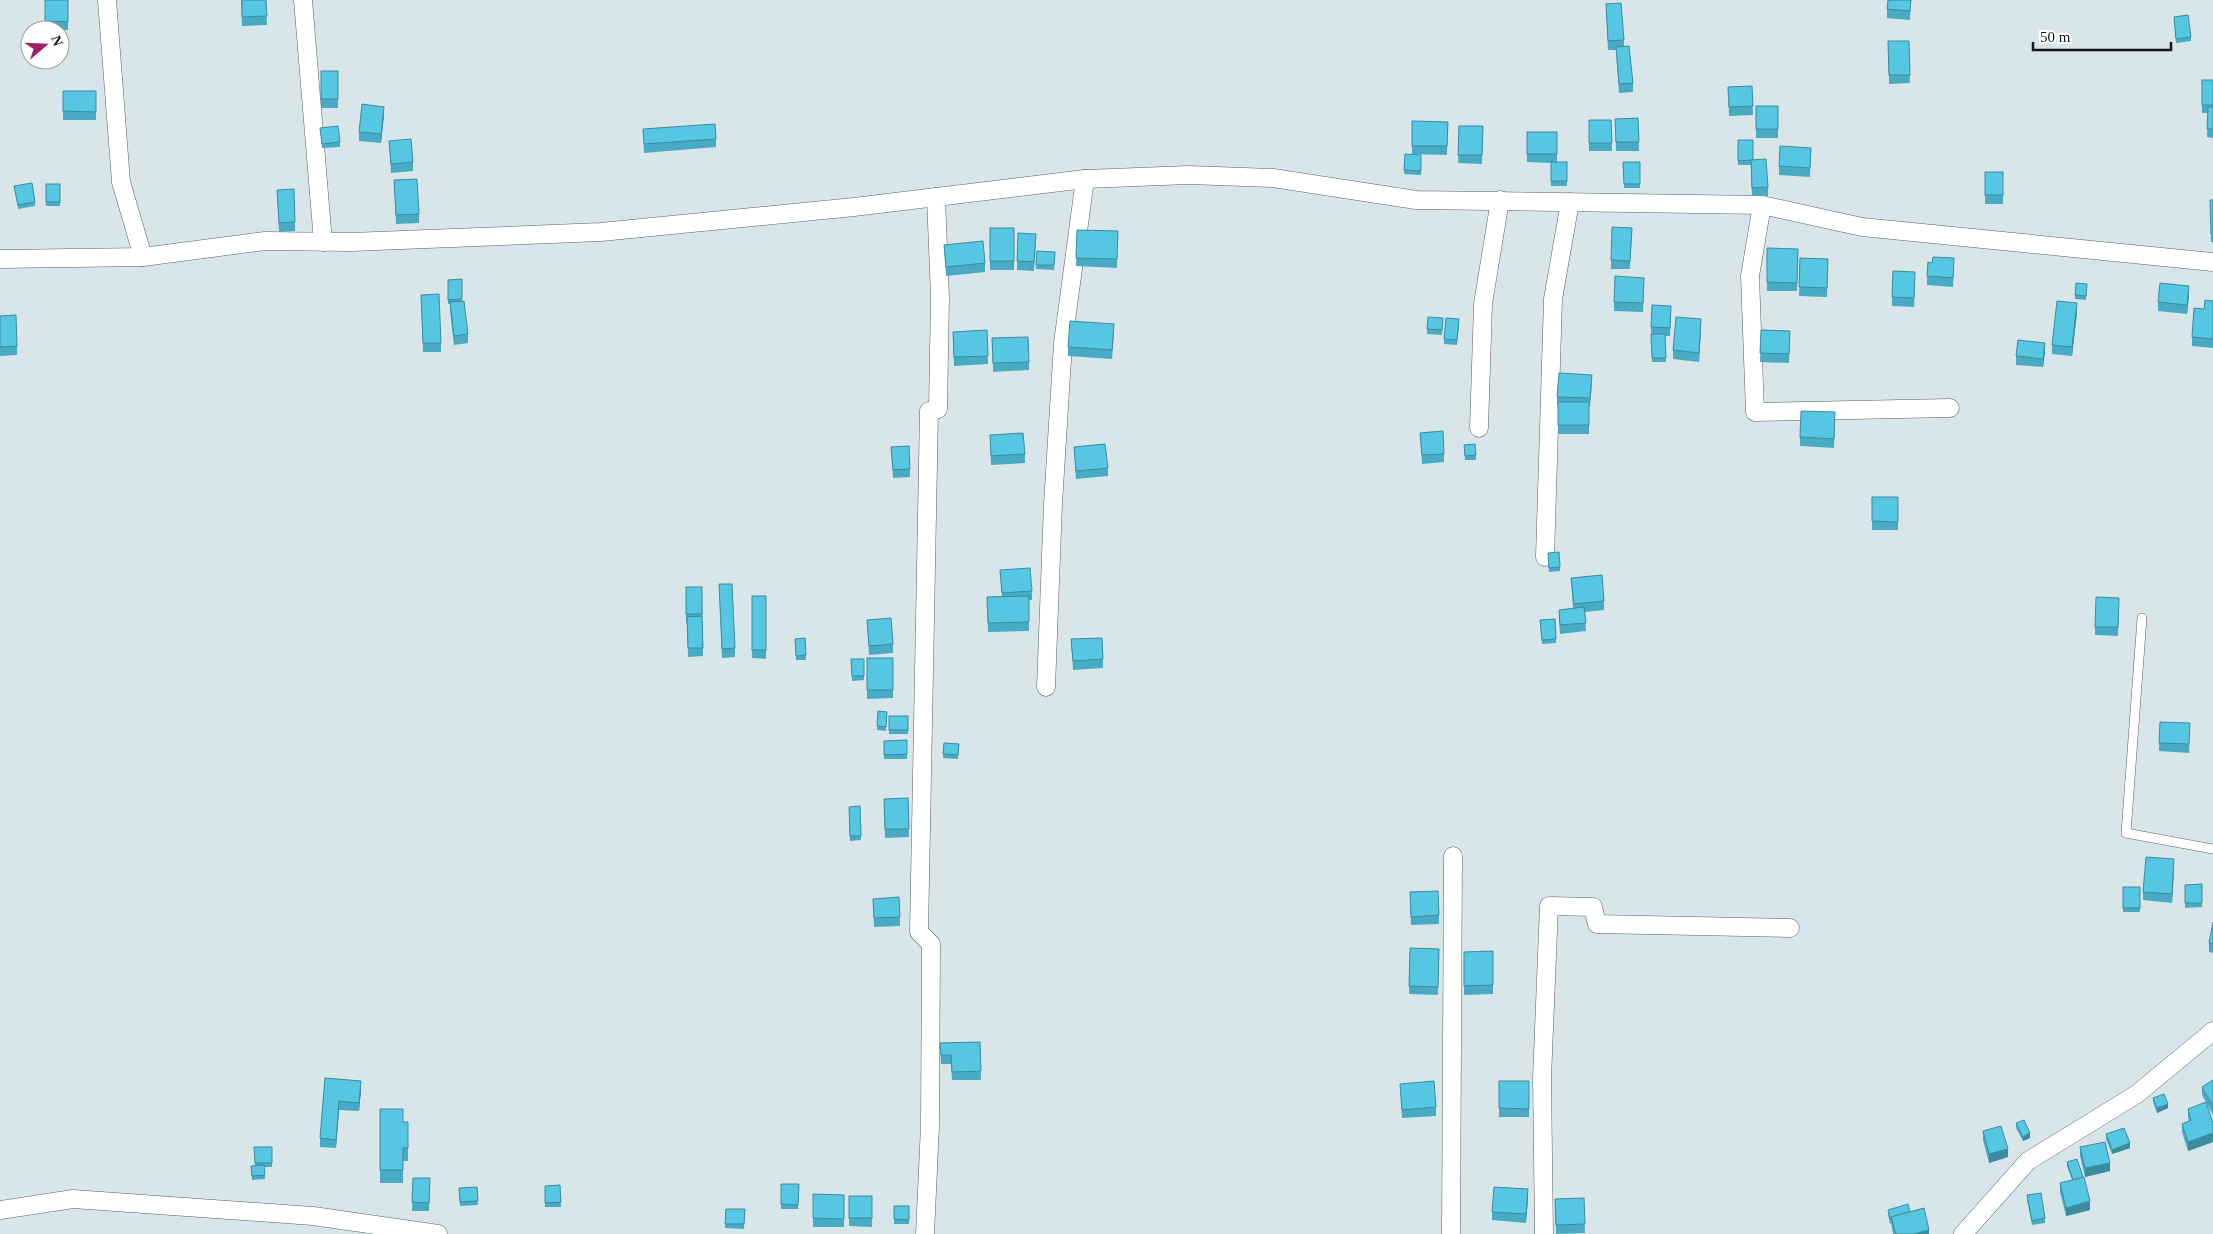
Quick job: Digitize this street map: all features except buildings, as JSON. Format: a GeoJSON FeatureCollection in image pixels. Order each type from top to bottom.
{"type":"FeatureCollection","features":[{"type":"Feature","properties":{"kind":"street"},"geometry":{"type":"LineString","coordinates":[[107,0],[120,182],[143,257]]}},
{"type":"Feature","properties":{"kind":"street"},"geometry":{"type":"LineString","coordinates":[[303,0],[323,242]]}},
{"type":"Feature","properties":{"kind":"street"},"geometry":{"type":"LineString","coordinates":[[0,259],[143,257],[265,241],[323,242],[601,232],[936,197],[1085,179],[1189,176],[1273,178],[1416,200],[1762,205],[1862,228],[2213,262]]}},
{"type":"Feature","properties":{"kind":"street"},"geometry":{"type":"LineString","coordinates":[[1046,687],[1053,504],[1063,343],[1085,179]]}},
{"type":"Feature","properties":{"kind":"street"},"geometry":{"type":"LineString","coordinates":[[925,1234],[930,1126],[931,944],[919,932],[929,411],[938,409],[940,298],[936,197]]}},
{"type":"Feature","properties":{"kind":"street"},"geometry":{"type":"LineString","coordinates":[[1479,428],[1483,304],[1500,200]]}},
{"type":"Feature","properties":{"kind":"street"},"geometry":{"type":"LineString","coordinates":[[1545,558],[1553,299],[1570,202]]}},
{"type":"Feature","properties":{"kind":"street"},"geometry":{"type":"LineString","coordinates":[[1762,205],[1750,276],[1755,412],[1950,408]]}},
{"type":"Feature","properties":{"kind":"street"},"geometry":{"type":"LineString","coordinates":[[1451,1234],[1454,856]]}},
{"type":"Feature","properties":{"kind":"street"},"geometry":{"type":"LineString","coordinates":[[1544,1234],[1542,1078],[1549,906],[1593,907],[1597,924],[1790,928]]}},
{"type":"Feature","properties":{"kind":"street"},"geometry":{"type":"LineString","coordinates":[[1963,1234],[2028,1161],[2137,1094],[2213,1031]]}},
{"type":"Feature","properties":{"kind":"street"},"geometry":{"type":"LineString","coordinates":[[0,1210],[73,1199],[313,1216],[438,1234]]}},
{"type":"Feature","properties":{"kind":"lane"},"geometry":{"type":"LineString","coordinates":[[2142,618],[2126,833],[2213,849]]}}]}
